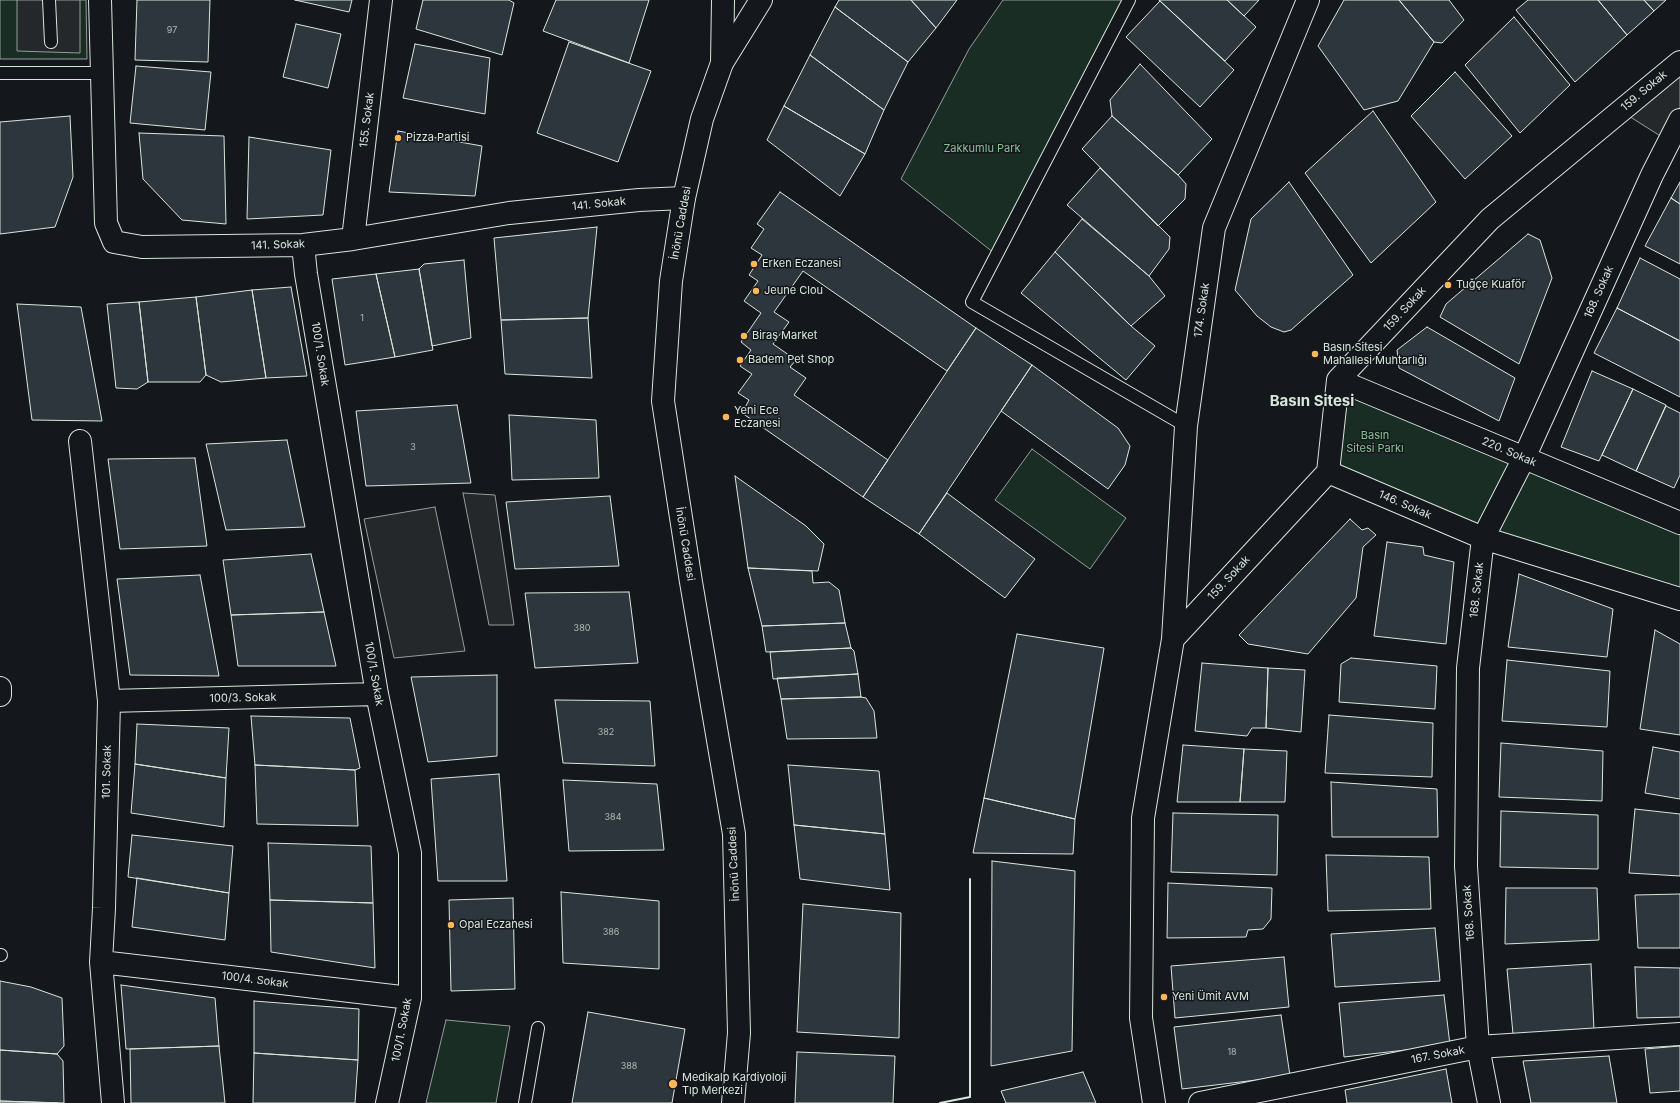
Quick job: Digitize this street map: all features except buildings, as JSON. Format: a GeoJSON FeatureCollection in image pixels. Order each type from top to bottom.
{"type":"FeatureCollection","features":[{"type":"Feature","properties":{"kind":"street","name":"141. Sokak"},"geometry":{"type":"LineString","coordinates":[[100,0],[106,223],[114,242],[142,247],[303,245],[353,239],[509,213],[639,200],[684,198]]}},
{"type":"Feature","properties":{"kind":"street","name":"155. Sokak"},"geometry":{"type":"LineString","coordinates":[[353,239],[381,0]]}},
{"type":"Feature","properties":{"kind":"street"},"geometry":{"type":"LineString","coordinates":[[722,62],[723,0]]}},
{"type":"Feature","properties":{"kind":"street","name":"İnönü Caddesi"},"geometry":{"type":"LineString","coordinates":[[733,1103],[739,1033],[734,834],[691,582],[663,401],[671,281],[684,198],[702,120],[722,62],[761,0]]}},
{"type":"Feature","properties":{"kind":"street","name":"174. Sokak"},"geometry":{"type":"LineString","coordinates":[[1154,1103],[1141,1018],[1143,818],[1173,639],[1186,426],[1214,228],[1308,0]]}},
{"type":"Feature","properties":{"kind":"street","name":"159. Sokak"},"geometry":{"type":"LineString","coordinates":[[1338,380],[1490,219],[1680,62]]}},
{"type":"Feature","properties":{"kind":"street","name":"168. Sokak"},"geometry":{"type":"LineString","coordinates":[[1489,1103],[1478,1047],[1466,866],[1468,668],[1483,538],[1524,458],[1652,175],[1680,120]]}},
{"type":"Feature","properties":{"kind":"street","name":"100/1. Sokak"},"geometry":{"type":"LineString","coordinates":[[303,245],[306,274],[377,694],[410,853],[410,998],[387,1103]]}},
{"type":"Feature","properties":{"kind":"street"},"geometry":{"type":"LineString","coordinates":[[1328,472],[1338,380]]}},
{"type":"Feature","properties":{"kind":"street","name":"220. Sokak"},"geometry":{"type":"LineString","coordinates":[[1338,380],[1680,523]]}},
{"type":"Feature","properties":{"kind":"street","name":"101. Sokak"},"geometry":{"type":"LineString","coordinates":[[80,441],[109,701],[104,908],[101,962],[113,1103]]}},
{"type":"Feature","properties":{"kind":"street","name":"159. Sokak"},"geometry":{"type":"LineString","coordinates":[[1173,639],[1328,472]]}},
{"type":"Feature","properties":{"kind":"street","name":"146. Sokak"},"geometry":{"type":"LineString","coordinates":[[1328,472],[1483,538]]}},
{"type":"Feature","properties":{"kind":"street"},"geometry":{"type":"LineString","coordinates":[[1483,538],[1680,599]]}},
{"type":"Feature","properties":{"kind":"street"},"geometry":{"type":"LineString","coordinates":[[0,688],[0,694]]}},
{"type":"Feature","properties":{"kind":"street","name":"100/3. Sokak"},"geometry":{"type":"LineString","coordinates":[[109,701],[377,694]]}},
{"type":"Feature","properties":{"kind":"street","name":"100/4. Sokak"},"geometry":{"type":"LineString","coordinates":[[101,962],[410,998]]}},
{"type":"Feature","properties":{"kind":"street","name":"167. Sokak"},"geometry":{"type":"LineString","coordinates":[[1200,1103],[1478,1047],[1680,1034]]}},
{"type":"Feature","properties":{"kind":"lane"},"geometry":{"type":"LineString","coordinates":[[49,0],[51,42]]}},
{"type":"Feature","properties":{"kind":"lane"},"geometry":{"type":"LineString","coordinates":[[1129,0],[972,302],[1186,426]]}},
{"type":"Feature","properties":{"kind":"lane"},"geometry":{"type":"LineString","coordinates":[[0,73],[102,73]]}},
{"type":"Feature","properties":{"kind":"lane"},"geometry":{"type":"LineString","coordinates":[[525,1103],[538,1028]]}},
{"type":"Feature","properties":{"kind":"green space"},"geometry":{"type":"Polygon","coordinates":[[[0,0],[86,0],[87,59],[0,59],[0,0]]]}},
{"type":"Feature","properties":{"kind":"green space","name":"Zakkumlu Park"},"geometry":{"type":"Polygon","coordinates":[[[1003,0],[1124,0],[994,253],[901,179],[969,49],[1003,0]]]}},
{"type":"Feature","properties":{"kind":"green space","name":"Basın Sitesi Parkı"},"geometry":{"type":"Polygon","coordinates":[[[1338,380],[1680,523],[1680,595],[1328,472],[1338,380]]]}},
{"type":"Feature","properties":{"kind":"green space"},"geometry":{"type":"Polygon","coordinates":[[[1032,449],[1126,518],[1090,569],[995,500],[1032,449]]]}},
{"type":"Feature","properties":{"kind":"green space"},"geometry":{"type":"Polygon","coordinates":[[[446,1020],[510,1026],[496,1103],[426,1103],[446,1020]]]}},
{"type":"Feature","properties":{"kind":"shaded area"},"geometry":{"type":"Polygon","coordinates":[[[17,0],[80,0],[80,53],[17,51],[17,0]]]}},
{"type":"Feature","properties":{"kind":"shaded area"},"geometry":{"type":"Polygon","coordinates":[[[1680,63],[1680,107],[1662,137],[1624,113],[1680,63]]]}},
{"type":"Feature","properties":{"kind":"shaded area"},"geometry":{"type":"Polygon","coordinates":[[[463,493],[495,495],[514,625],[489,625],[463,493]]]}},
{"type":"Feature","properties":{"kind":"shaded area"},"geometry":{"type":"Polygon","coordinates":[[[435,507],[465,651],[394,658],[364,519],[435,507]]]}},
{"type":"Feature","properties":{"kind":"wall"},"geometry":{"type":"LineString","coordinates":[[940,1103],[970,1097],[970,879]]}},
{"type":"Feature","properties":{"kind":"place","name":"Pizza Partisi"},"geometry":{"type":"Point","coordinates":[398,138]}},
{"type":"Feature","properties":{"kind":"place","name":"Erken Eczanesi"},"geometry":{"type":"Point","coordinates":[754,264]}},
{"type":"Feature","properties":{"kind":"place","name":"Tuğçe Kuaför"},"geometry":{"type":"Point","coordinates":[1448,285]}},
{"type":"Feature","properties":{"kind":"place","name":"Jeune Clou"},"geometry":{"type":"Point","coordinates":[756,291]}},
{"type":"Feature","properties":{"kind":"place","name":"Biraş Market"},"geometry":{"type":"Point","coordinates":[744,336]}},
{"type":"Feature","properties":{"kind":"place","name":"Basın Sitesi Mahallesi Muhtarlığı"},"geometry":{"type":"Point","coordinates":[1315,354]}},
{"type":"Feature","properties":{"kind":"place","name":"Badem Pet Shop"},"geometry":{"type":"Point","coordinates":[740,360]}},
{"type":"Feature","properties":{"kind":"place","name":"Yeni Ece Eczanesi"},"geometry":{"type":"Point","coordinates":[726,417]}},
{"type":"Feature","properties":{"kind":"place","name":"Opal Eczanesi"},"geometry":{"type":"Point","coordinates":[451,925]}},
{"type":"Feature","properties":{"kind":"place","name":"Yeni Ümit AVM"},"geometry":{"type":"Point","coordinates":[1164,997]}},
{"type":"Feature","properties":{"kind":"place","name":"Medikalp Kardiyoloji Tıp Merkezi"},"geometry":{"type":"Point","coordinates":[673,1084]}},
{"type":"Feature","properties":{"kind":"district","name":"Basın Sitesi"},"geometry":{"type":"Point","coordinates":[1312,401]}}]}
